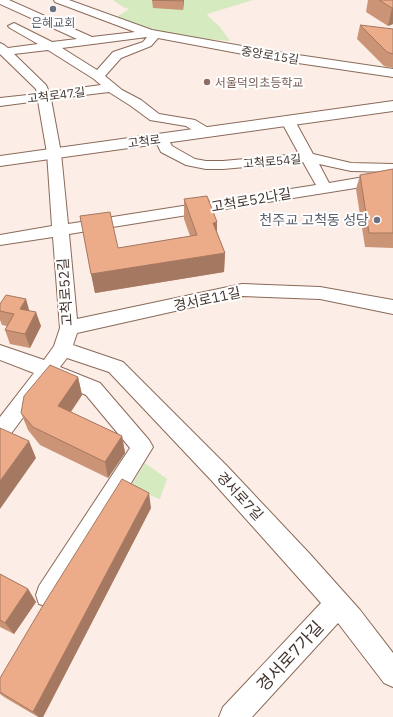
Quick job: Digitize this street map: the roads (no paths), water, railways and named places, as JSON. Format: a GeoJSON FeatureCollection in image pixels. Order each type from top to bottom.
{"type":"FeatureCollection","features":[{"type":"Feature","properties":{"kind":"main road","name":"고척로"},"geometry":{"type":"LineString","coordinates":[[0,161],[393,106]]}},
{"type":"Feature","properties":{"kind":"street"},"geometry":{"type":"LineString","coordinates":[[0,0],[90,41]]}},
{"type":"Feature","properties":{"kind":"street","name":"중앙로15길"},"geometry":{"type":"LineString","coordinates":[[59,0],[152,34],[264,54],[393,72]]}},
{"type":"Feature","properties":{"kind":"street"},"geometry":{"type":"LineString","coordinates":[[74,6],[40,19],[10,27],[50,46],[98,76],[117,93],[136,103],[155,116],[190,122],[205,132]]}},
{"type":"Feature","properties":{"kind":"street","name":"중앙로15길"},"geometry":{"type":"LineString","coordinates":[[3,50],[152,34]]}},
{"type":"Feature","properties":{"kind":"street"},"geometry":{"type":"LineString","coordinates":[[98,76],[117,55],[147,44],[152,34]]}},
{"type":"Feature","properties":{"kind":"street","name":"고척로52길"},"geometry":{"type":"LineString","coordinates":[[0,433],[63,350],[69,328],[54,153],[42,88],[3,50]]}},
{"type":"Feature","properties":{"kind":"street","name":"고척로47길"},"geometry":{"type":"LineString","coordinates":[[0,102],[111,88]]}},
{"type":"Feature","properties":{"kind":"street"},"geometry":{"type":"LineString","coordinates":[[288,121],[325,188]]}},
{"type":"Feature","properties":{"kind":"street","name":"고척로54길"},"geometry":{"type":"LineString","coordinates":[[161,138],[166,149],[191,162],[206,165],[223,165],[308,157],[351,166],[393,168]]}},
{"type":"Feature","properties":{"kind":"street","name":"고척로52나길"},"geometry":{"type":"LineString","coordinates":[[0,240],[393,177]]}},
{"type":"Feature","properties":{"kind":"street","name":"경서로11길"},"geometry":{"type":"LineString","coordinates":[[69,328],[242,290],[320,292],[393,307]]}},
{"type":"Feature","properties":{"kind":"street","name":"경서로7길"},"geometry":{"type":"LineString","coordinates":[[63,350],[116,367],[225,479],[301,561],[338,604],[393,674]]}},
{"type":"Feature","properties":{"kind":"street"},"geometry":{"type":"LineString","coordinates":[[0,352],[48,370],[93,390],[142,447],[48,595]]}},
{"type":"Feature","properties":{"kind":"street","name":"경서로7가길"},"geometry":{"type":"LineString","coordinates":[[241,714],[338,604]]}},
{"type":"Feature","properties":{"kind":"place","name":"은혜교회"},"geometry":{"type":"Point","coordinates":[53,9]}},
{"type":"Feature","properties":{"kind":"place","name":"서울덕의초등학교"},"geometry":{"type":"Point","coordinates":[207,82]}},
{"type":"Feature","properties":{"kind":"place","name":"천주교 고척동 성당"},"geometry":{"type":"Point","coordinates":[377,220]}}]}
